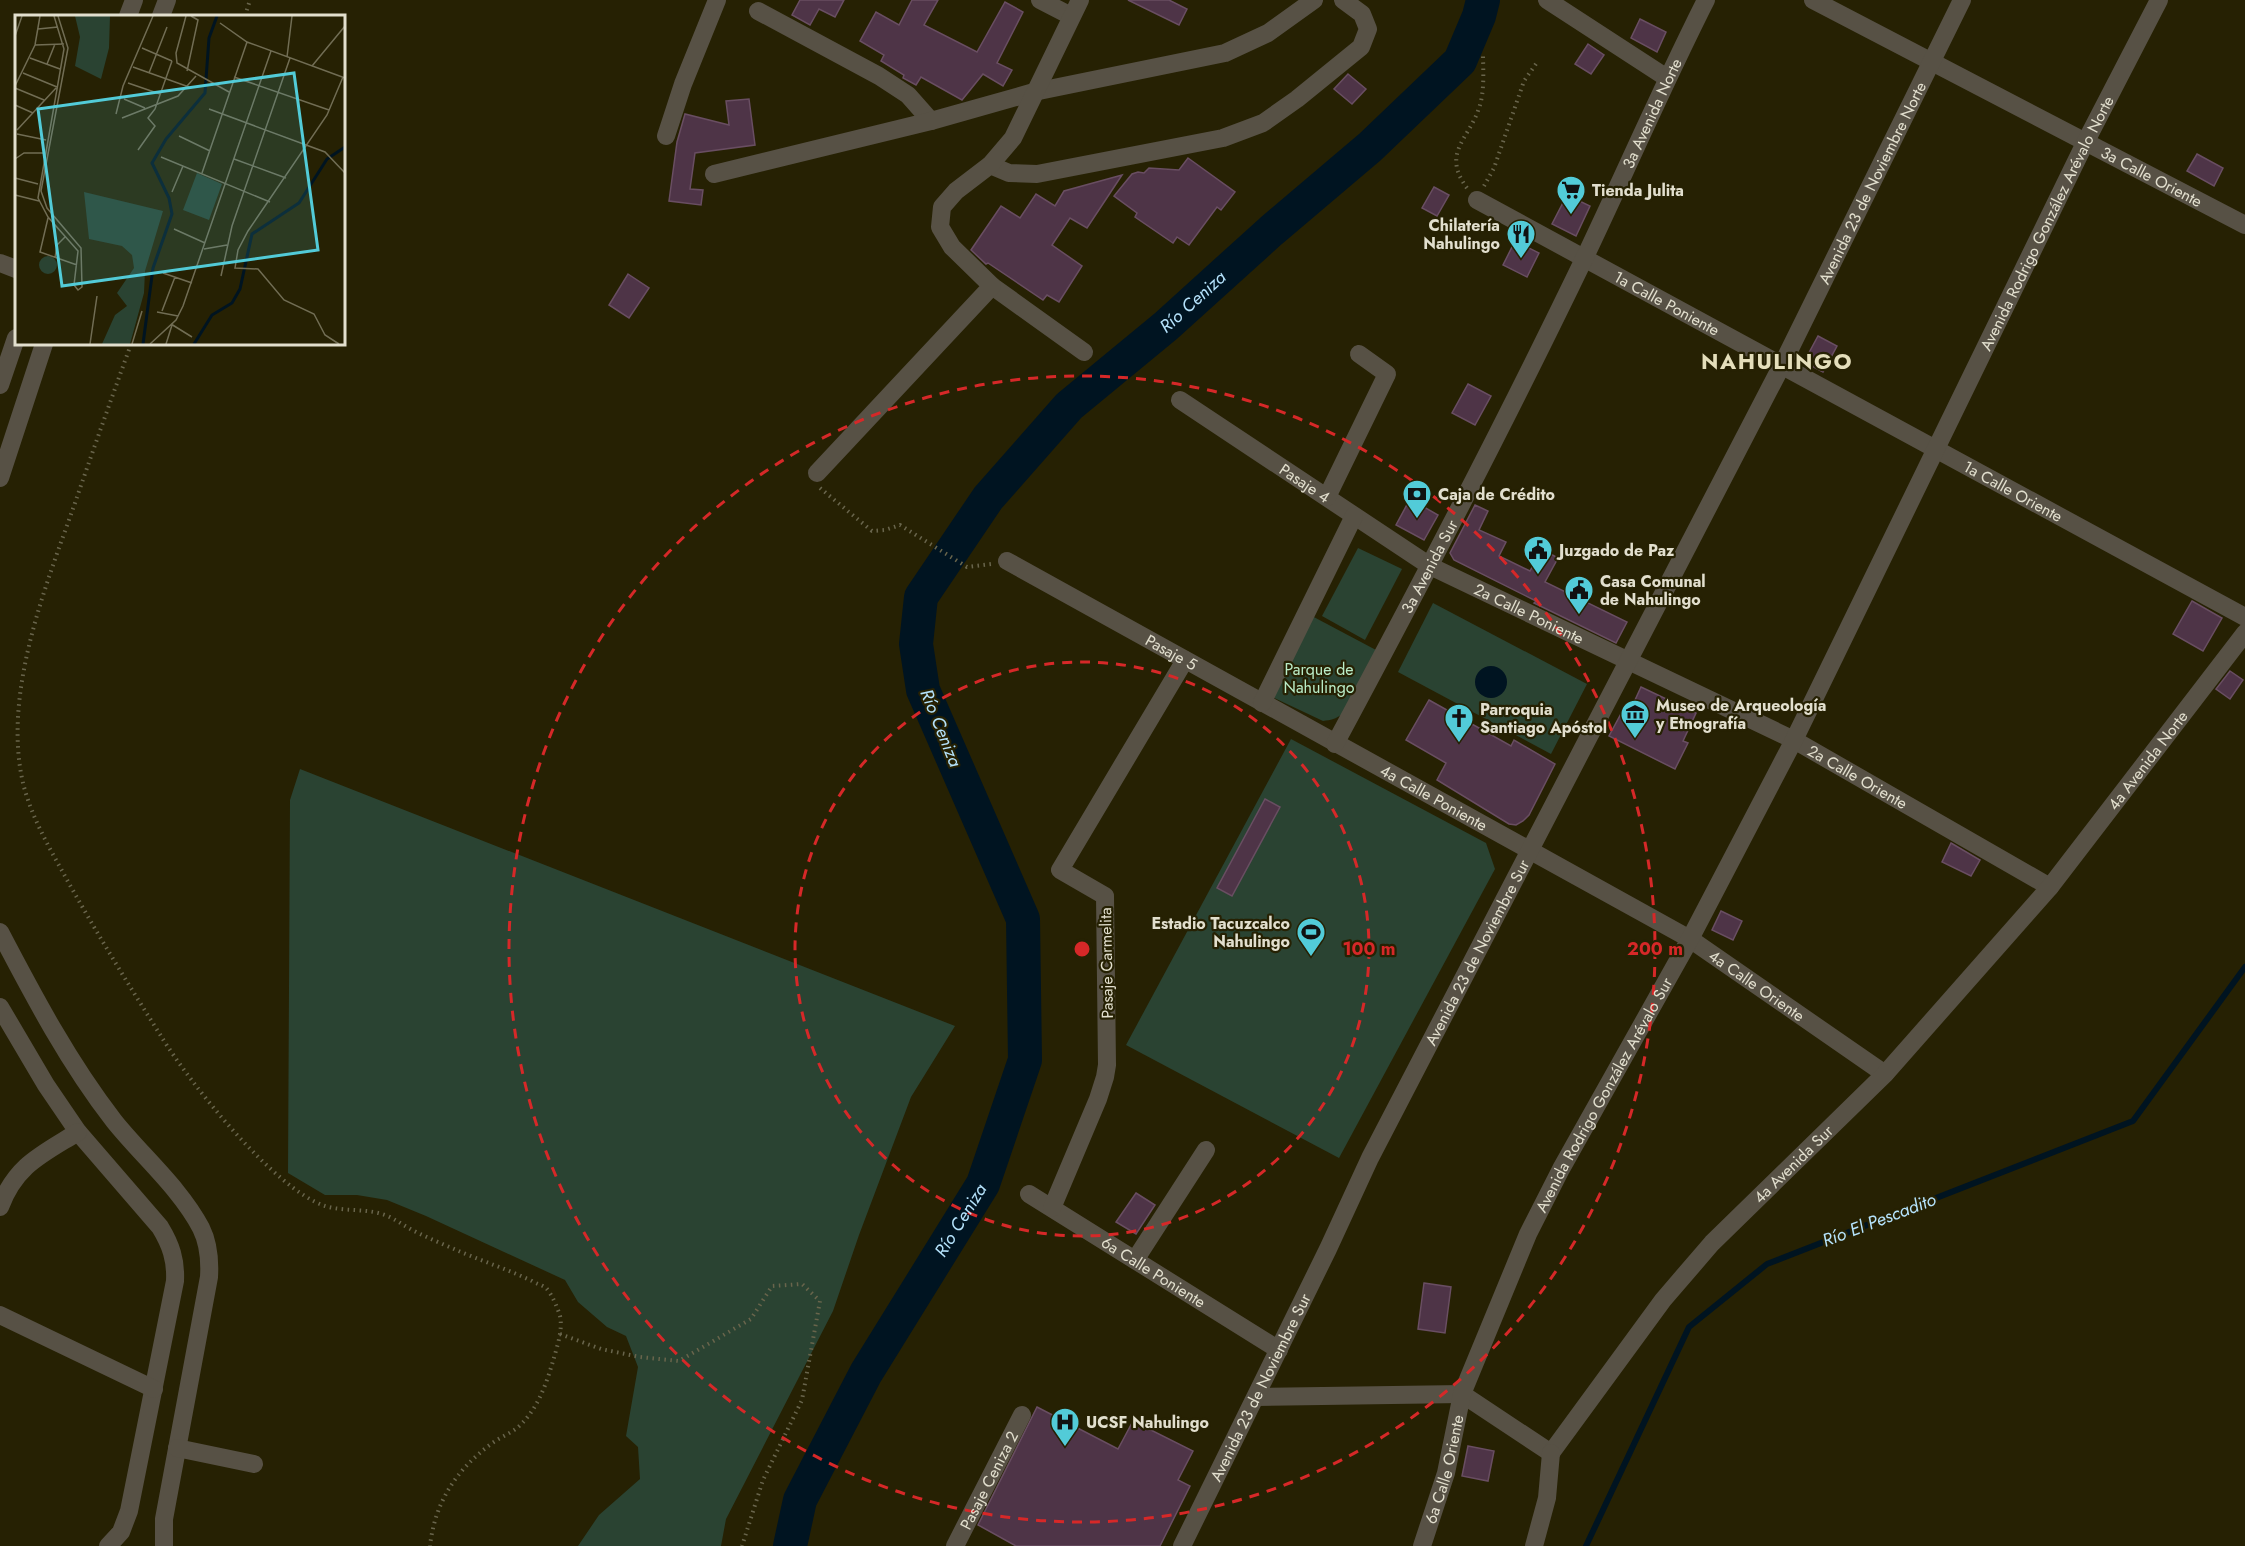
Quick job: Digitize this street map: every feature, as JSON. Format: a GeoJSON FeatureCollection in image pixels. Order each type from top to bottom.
{"type":"FeatureCollection","features":[{"type":"Feature","properties":{"kind":"street"},"geometry":{"type":"LineString","coordinates":[[128,15],[134,0]]}},
{"type":"Feature","properties":{"kind":"street"},"geometry":{"type":"LineString","coordinates":[[161,15],[167,0]]}},
{"type":"Feature","properties":{"kind":"street"},"geometry":{"type":"LineString","coordinates":[[666,136],[683,84],[717,0]]}},
{"type":"Feature","properties":{"kind":"street"},"geometry":{"type":"LineString","coordinates":[[1040,0],[1071,16]]}},
{"type":"Feature","properties":{"kind":"street"},"geometry":{"type":"LineString","coordinates":[[1080,0],[1013,138],[990,165],[956,191],[942,207],[940,227],[952,248],[992,286],[1084,352]]}},
{"type":"Feature","properties":{"kind":"street"},"geometry":{"type":"LineString","coordinates":[[714,174],[931,121],[1034,92],[1225,53],[1269,33],[1314,0]]}},
{"type":"Feature","properties":{"kind":"street"},"geometry":{"type":"LineString","coordinates":[[990,165],[1009,173],[1037,174],[1223,138],[1263,123],[1298,99],[1361,47],[1368,29],[1362,14],[1343,0]]}},
{"type":"Feature","properties":{"kind":"street"},"geometry":{"type":"LineString","coordinates":[[1547,0],[1667,78]]}},
{"type":"Feature","properties":{"kind":"street","name":"3a Avenida Norte"},"geometry":{"type":"LineString","coordinates":[[1584,258],[1667,78],[1706,0]]}},
{"type":"Feature","properties":{"kind":"street","name":"3a Calle Oriente"},"geometry":{"type":"LineString","coordinates":[[1813,0],[2245,225]]}},
{"type":"Feature","properties":{"kind":"street","name":"Avenida 23 de Noviembre Norte"},"geometry":{"type":"LineString","coordinates":[[1782,365],[1962,0]]}},
{"type":"Feature","properties":{"kind":"street","name":"Avenida Rodrigo González Arévalo Norte"},"geometry":{"type":"LineString","coordinates":[[1937,448],[2085,143],[2159,0]]}},
{"type":"Feature","properties":{"kind":"street"},"geometry":{"type":"LineString","coordinates":[[758,11],[879,76],[908,95],[931,121]]}},
{"type":"Feature","properties":{"kind":"street","name":"1a Calle Poniente"},"geometry":{"type":"LineString","coordinates":[[1477,200],[1782,365]]}},
{"type":"Feature","properties":{"kind":"street","name":"3a Avenida Sur"},"geometry":{"type":"LineString","coordinates":[[1335,744],[1430,566],[1584,258]]}},
{"type":"Feature","properties":{"kind":"street"},"geometry":{"type":"LineString","coordinates":[[0,263],[15,269]]}},
{"type":"Feature","properties":{"kind":"street"},"geometry":{"type":"LineString","coordinates":[[817,473],[992,286]]}},
{"type":"Feature","properties":{"kind":"street"},"geometry":{"type":"LineString","coordinates":[[0,385],[15,341]]}},
{"type":"Feature","properties":{"kind":"street"},"geometry":{"type":"LineString","coordinates":[[0,478],[44,345]]}},
{"type":"Feature","properties":{"kind":"street"},"geometry":{"type":"LineString","coordinates":[[1327,497],[1387,374],[1359,354]]}},
{"type":"Feature","properties":{"kind":"street","name":"1a Calle Oriente"},"geometry":{"type":"LineString","coordinates":[[1782,365],[2245,617]]}},
{"type":"Feature","properties":{"kind":"street","name":"Avenida 23 de Noviembre Sur"},"geometry":{"type":"LineString","coordinates":[[1182,1546],[1279,1350],[1370,1158],[1782,365]]}},
{"type":"Feature","properties":{"kind":"street","name":"Pasaje 4"},"geometry":{"type":"LineString","coordinates":[[1180,400],[1430,566]]}},
{"type":"Feature","properties":{"kind":"street","name":"Avenida Rodrigo González Arévalo Sur"},"geometry":{"type":"LineString","coordinates":[[1462,1394],[1528,1234],[1561,1170],[1690,939],[1794,740],[1937,448]]}},
{"type":"Feature","properties":{"kind":"street"},"geometry":{"type":"LineString","coordinates":[[1262,703],[1354,516]]}},
{"type":"Feature","properties":{"kind":"street","name":"Pasaje 5"},"geometry":{"type":"LineString","coordinates":[[1007,561],[1335,744]]}},
{"type":"Feature","properties":{"kind":"street","name":"2a Calle Poniente"},"geometry":{"type":"LineString","coordinates":[[1430,566],[1627,662]]}},
{"type":"Feature","properties":{"kind":"street","name":"4a Avenida Norte"},"geometry":{"type":"LineString","coordinates":[[2050,887],[2245,633]]}},
{"type":"Feature","properties":{"kind":"street","name":"Pasaje Carmelita"},"geometry":{"type":"LineString","coordinates":[[1052,1208],[1098,1099],[1107,1065],[1105,896],[1060,870],[1185,660]]}},
{"type":"Feature","properties":{"kind":"street","name":"2a Calle Oriente"},"geometry":{"type":"LineString","coordinates":[[1627,662],[1794,740],[2050,887]]}},
{"type":"Feature","properties":{"kind":"street","name":"4a Calle Poniente"},"geometry":{"type":"LineString","coordinates":[[1335,744],[1531,850]]}},
{"type":"Feature","properties":{"kind":"street","name":"4a Calle Oriente"},"geometry":{"type":"LineString","coordinates":[[1531,850],[1690,939],[1885,1074]]}},
{"type":"Feature","properties":{"kind":"street","name":"4a Avenida Sur"},"geometry":{"type":"LineString","coordinates":[[1551,1453],[1663,1300],[1712,1243],[1885,1074],[2050,887]]}},
{"type":"Feature","properties":{"kind":"street"},"geometry":{"type":"LineString","coordinates":[[0,932],[39,1007],[84,1080],[114,1120],[188,1208],[207,1243],[210,1260],[208,1277],[164,1519],[164,1546]]}},
{"type":"Feature","properties":{"kind":"street"},"geometry":{"type":"LineString","coordinates":[[0,1007],[46,1085],[78,1132],[160,1227],[169,1242],[176,1262],[175,1281],[126,1523],[108,1546]]}},
{"type":"Feature","properties":{"kind":"street"},"geometry":{"type":"LineString","coordinates":[[0,1207],[7,1189],[17,1174],[30,1162],[78,1132]]}},
{"type":"Feature","properties":{"kind":"street"},"geometry":{"type":"LineString","coordinates":[[1135,1260],[1206,1150]]}},
{"type":"Feature","properties":{"kind":"street","name":"6a Calle Poniente"},"geometry":{"type":"LineString","coordinates":[[1029,1194],[1279,1350]]}},
{"type":"Feature","properties":{"kind":"street"},"geometry":{"type":"LineString","coordinates":[[0,1315],[154,1389]]}},
{"type":"Feature","properties":{"kind":"street"},"geometry":{"type":"LineString","coordinates":[[1256,1397],[1462,1394],[1551,1453],[1547,1498],[1534,1546]]}},
{"type":"Feature","properties":{"kind":"street","name":"6a Calle Oriente"},"geometry":{"type":"LineString","coordinates":[[1422,1546],[1446,1473],[1462,1394]]}},
{"type":"Feature","properties":{"kind":"street","name":"Pasaje Ceniza 2"},"geometry":{"type":"LineString","coordinates":[[955,1546],[1022,1415]]}},
{"type":"Feature","properties":{"kind":"street"},"geometry":{"type":"LineString","coordinates":[[177,1448],[254,1464]]}},
{"type":"Feature","properties":{"kind":"path"},"geometry":{"type":"LineString","coordinates":[[245,15],[250,0]]}},
{"type":"Feature","properties":{"kind":"path"},"geometry":{"type":"LineString","coordinates":[[1483,52],[1483,85],[1480,106],[1472,125],[1459,144],[1456,165],[1465,185],[1477,200],[1494,168],[1524,81],[1538,61]]}},
{"type":"Feature","properties":{"kind":"path"},"geometry":{"type":"LineString","coordinates":[[130,345],[45,591],[27,655],[19,712],[19,752],[24,786],[37,825],[97,935],[170,1051],[212,1106],[261,1159],[304,1196],[324,1205],[343,1209],[368,1210],[389,1216],[442,1244],[547,1288],[560,1318],[560,1334],[545,1388],[533,1409],[517,1428],[493,1442],[464,1466],[449,1485],[437,1513],[430,1546]]}},
{"type":"Feature","properties":{"kind":"path"},"geometry":{"type":"LineString","coordinates":[[817,473],[822,491],[872,531],[900,525],[967,567]]}},
{"type":"Feature","properties":{"kind":"path"},"geometry":{"type":"LineString","coordinates":[[560,1334],[601,1349],[640,1357],[680,1361],[751,1319],[772,1286],[802,1284],[820,1301],[802,1400],[763,1480],[742,1546]]}},
{"type":"Feature","properties":{"kind":"green space"},"geometry":{"type":"Polygon","coordinates":[[[1358,548],[1402,569],[1365,640],[1322,616],[1358,548]]]}},
{"type":"Feature","properties":{"kind":"green space","name":"Parque de Nahulingo"},"geometry":{"type":"Polygon","coordinates":[[[1433,603],[1587,684],[1551,754],[1398,672],[1433,603]]]}},
{"type":"Feature","properties":{"kind":"green space","name":"Parque de Nahulingo"},"geometry":{"type":"Polygon","coordinates":[[[1310,615],[1376,650],[1342,714],[1326,721],[1270,696],[1310,615]]]}},
{"type":"Feature","properties":{"kind":"green space","name":"Estadio Tacuzcalco Nahulingo"},"geometry":{"type":"Polygon","coordinates":[[[1291,739],[1486,843],[1495,869],[1339,1158],[1126,1045],[1291,739]]]}},
{"type":"Feature","properties":{"kind":"green space"},"geometry":{"type":"Polygon","coordinates":[[[300,769],[955,1026],[911,1097],[833,1311],[726,1519],[721,1546],[578,1546],[599,1515],[640,1479],[638,1447],[626,1436],[638,1367],[626,1336],[607,1327],[578,1302],[565,1280],[387,1200],[357,1195],[325,1195],[288,1173],[290,800],[300,769]]]}},
{"type":"Feature","properties":{"kind":"water"},"geometry":{"type":"Polygon","coordinates":[[[1491,666],[1502,671],[1507,682],[1502,693],[1491,698],[1480,693],[1475,682],[1480,671],[1491,666]]]}},
{"type":"Feature","properties":{"kind":"building"},"geometry":{"type":"Polygon","coordinates":[[[800,0],[844,0],[835,17],[819,9],[810,25],[792,15],[800,0]]]}},
{"type":"Feature","properties":{"kind":"building"},"geometry":{"type":"Polygon","coordinates":[[[912,0],[938,0],[924,25],[977,52],[1005,2],[1023,12],[997,63],[1012,70],[1003,86],[983,74],[962,100],[921,77],[916,85],[903,78],[904,75],[881,61],[884,55],[860,41],[876,12],[899,25],[912,0]]]}},
{"type":"Feature","properties":{"kind":"building"},"geometry":{"type":"Polygon","coordinates":[[[1128,0],[1169,0],[1187,9],[1179,25],[1128,0]]]}},
{"type":"Feature","properties":{"kind":"building"},"geometry":{"type":"Polygon","coordinates":[[[1640,19],[1666,32],[1657,52],[1631,38],[1640,19]]]}},
{"type":"Feature","properties":{"kind":"building"},"geometry":{"type":"Polygon","coordinates":[[[1588,44],[1604,55],[1591,74],[1575,64],[1588,44]]]}},
{"type":"Feature","properties":{"kind":"building"},"geometry":{"type":"Polygon","coordinates":[[[1348,74],[1366,89],[1352,104],[1334,89],[1348,74]]]}},
{"type":"Feature","properties":{"kind":"building"},"geometry":{"type":"Polygon","coordinates":[[[749,99],[755,145],[695,153],[690,189],[703,190],[701,205],[669,201],[677,142],[685,114],[729,125],[726,101],[749,99]]]}},
{"type":"Feature","properties":{"kind":"building"},"geometry":{"type":"Polygon","coordinates":[[[2197,154],[2223,168],[2214,186],[2187,171],[2197,154]]]}},
{"type":"Feature","properties":{"kind":"building"},"geometry":{"type":"Polygon","coordinates":[[[1188,158],[1235,192],[1221,210],[1217,207],[1189,245],[1177,237],[1173,243],[1135,217],[1137,213],[1114,196],[1132,174],[1144,173],[1149,168],[1179,170],[1188,158]]]}},
{"type":"Feature","properties":{"kind":"building"},"geometry":{"type":"Polygon","coordinates":[[[1122,175],[1087,228],[1070,218],[1052,245],[1082,266],[1059,302],[1047,295],[1043,300],[988,263],[986,264],[971,250],[1001,206],[1020,218],[1036,194],[1055,206],[1064,191],[1122,175]]]}},
{"type":"Feature","properties":{"kind":"building"},"geometry":{"type":"Polygon","coordinates":[[[1434,187],[1449,195],[1437,216],[1422,208],[1434,187]]]}},
{"type":"Feature","properties":{"kind":"building","name":"Tienda Julita"},"geometry":{"type":"Polygon","coordinates":[[[1567,195],[1590,206],[1576,236],[1552,224],[1567,195]]]}},
{"type":"Feature","properties":{"kind":"building","name":"Chilatería Nahulingo"},"geometry":{"type":"Polygon","coordinates":[[[1515,241],[1539,253],[1527,277],[1503,265],[1515,241]]]}},
{"type":"Feature","properties":{"kind":"building"},"geometry":{"type":"Polygon","coordinates":[[[628,274],[649,288],[629,318],[609,305],[628,274]]]}},
{"type":"Feature","properties":{"kind":"building"},"geometry":{"type":"Polygon","coordinates":[[[1818,336],[1837,346],[1823,372],[1804,362],[1818,336]]]}},
{"type":"Feature","properties":{"kind":"building"},"geometry":{"type":"Polygon","coordinates":[[[1468,384],[1491,396],[1475,425],[1452,413],[1468,384]]]}},
{"type":"Feature","properties":{"kind":"building","name":"Caja de Crédito"},"geometry":{"type":"Polygon","coordinates":[[[1410,499],[1438,515],[1424,540],[1396,525],[1410,499]]]}},
{"type":"Feature","properties":{"kind":"building"},"geometry":{"type":"Polygon","coordinates":[[[1475,505],[1488,511],[1479,530],[1506,542],[1499,556],[1530,571],[1542,549],[1558,558],[1545,582],[1627,622],[1616,643],[1454,560],[1450,553],[1475,505]]]}},
{"type":"Feature","properties":{"kind":"building"},"geometry":{"type":"Polygon","coordinates":[[[2192,601],[2222,618],[2203,651],[2173,634],[2192,601]]]}},
{"type":"Feature","properties":{"kind":"building"},"geometry":{"type":"Polygon","coordinates":[[[2230,671],[2243,680],[2230,699],[2216,689],[2230,671]]]}},
{"type":"Feature","properties":{"kind":"building"},"geometry":{"type":"Polygon","coordinates":[[[1641,687],[1696,713],[1683,741],[1688,743],[1675,769],[1609,736],[1623,710],[1629,713],[1641,687]]]}},
{"type":"Feature","properties":{"kind":"building"},"geometry":{"type":"Polygon","coordinates":[[[1429,700],[1511,746],[1514,740],[1555,764],[1529,815],[1523,821],[1516,825],[1509,824],[1437,780],[1446,763],[1406,740],[1429,700]]]}},
{"type":"Feature","properties":{"kind":"building"},"geometry":{"type":"Polygon","coordinates":[[[1265,799],[1280,807],[1232,896],[1217,888],[1265,799]]]}},
{"type":"Feature","properties":{"kind":"building"},"geometry":{"type":"Polygon","coordinates":[[[1951,843],[1980,860],[1971,876],[1942,862],[1951,843]]]}},
{"type":"Feature","properties":{"kind":"building"},"geometry":{"type":"Polygon","coordinates":[[[1721,911],[1742,921],[1733,940],[1712,930],[1721,911]]]}},
{"type":"Feature","properties":{"kind":"building"},"geometry":{"type":"Polygon","coordinates":[[[1136,1193],[1155,1205],[1136,1234],[1116,1222],[1136,1193]]]}},
{"type":"Feature","properties":{"kind":"building"},"geometry":{"type":"Polygon","coordinates":[[[1424,1283],[1451,1287],[1445,1333],[1418,1329],[1424,1283]]]}},
{"type":"Feature","properties":{"kind":"building","name":"UCSF Nahulingo"},"geometry":{"type":"Polygon","coordinates":[[[1037,1407],[1118,1449],[1133,1421],[1193,1451],[1178,1480],[1190,1486],[1160,1546],[1016,1546],[978,1525],[1037,1407]]]}},
{"type":"Feature","properties":{"kind":"building"},"geometry":{"type":"Polygon","coordinates":[[[1468,1446],[1494,1451],[1488,1481],[1462,1476],[1468,1446]]]}},
{"type":"Feature","properties":{"kind":"waterway","name":"Río Ceniza"},"geometry":{"type":"LineString","coordinates":[[790,1546],[800,1500],[866,1373],[983,1184],[1025,1060],[1023,919],[923,690],[916,644],[921,597],[988,498],[1069,406],[1166,326],[1271,231],[1370,147],[1460,61],[1479,16],[1483,0]]}},
{"type":"Feature","properties":{"kind":"waterway","name":"Río El Pescadito"},"geometry":{"type":"LineString","coordinates":[[1586,1546],[1689,1327],[1767,1264],[2133,1121],[2245,967]]}},
{"type":"Feature","properties":{"kind":"place","name":"Tienda Julita"},"geometry":{"type":"Point","coordinates":[1571,216]}},
{"type":"Feature","properties":{"kind":"place","name":"Chilatería Nahulingo"},"geometry":{"type":"Point","coordinates":[1521,260]}},
{"type":"Feature","properties":{"kind":"place","name":"Caja de Crédito"},"geometry":{"type":"Point","coordinates":[1417,520]}},
{"type":"Feature","properties":{"kind":"place","name":"Juzgado de Paz"},"geometry":{"type":"Point","coordinates":[1538,576]}},
{"type":"Feature","properties":{"kind":"place","name":"Casa Comunal de Nahulingo"},"geometry":{"type":"Point","coordinates":[1579,616]}},
{"type":"Feature","properties":{"kind":"place","name":"Museo de Arqueología y Etnografía"},"geometry":{"type":"Point","coordinates":[1635,740]}},
{"type":"Feature","properties":{"kind":"place","name":"Parroquia Santiago Apóstol"},"geometry":{"type":"Point","coordinates":[1459,744]}},
{"type":"Feature","properties":{"kind":"place","name":"Estadio Tacuzcalco Nahulingo"},"geometry":{"type":"Point","coordinates":[1311,958]}},
{"type":"Feature","properties":{"kind":"place","name":"UCSF Nahulingo"},"geometry":{"type":"Point","coordinates":[1065,1448]}},
{"type":"Feature","properties":{"kind":"district","name":"NAHULINGO"},"geometry":{"type":"Point","coordinates":[1777,361]}}]}
